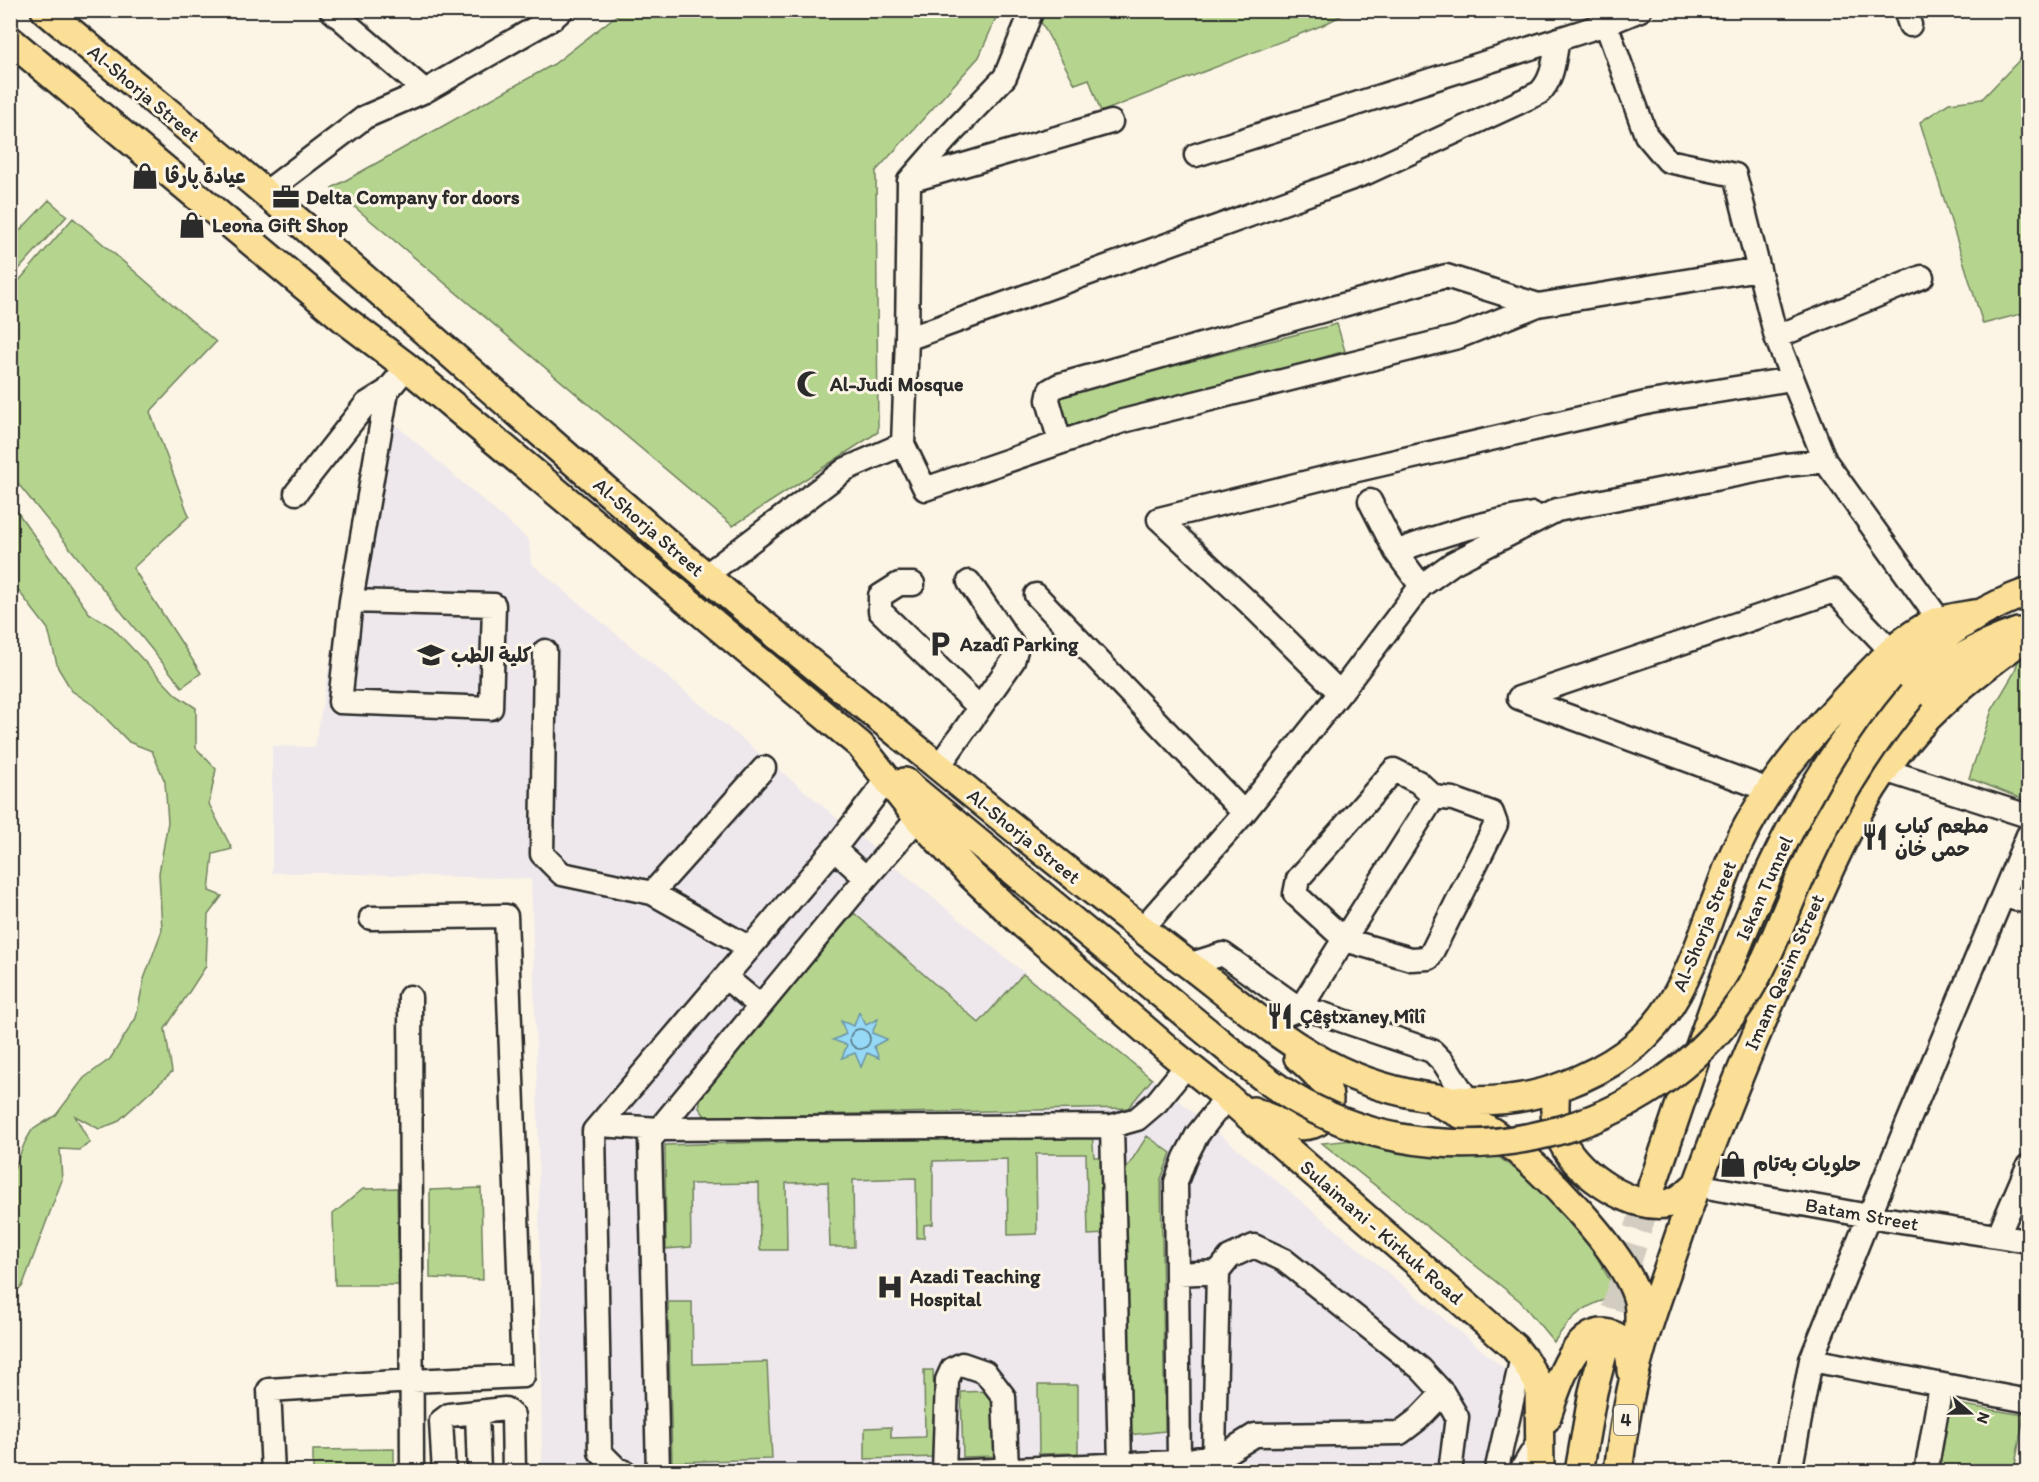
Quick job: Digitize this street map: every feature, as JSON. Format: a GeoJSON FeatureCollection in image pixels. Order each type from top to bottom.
{"type":"FeatureCollection","features":[{"type":"Feature","properties":{"kind":"main road","name":"Al-Shorja Street"},"geometry":{"type":"LineString","coordinates":[[45,10],[265,193],[705,576],[1141,930],[1298,1047],[1341,1071],[1381,1086],[1417,1094],[1467,1099],[1507,1098],[1556,1089],[1588,1075],[1635,1046],[1666,1013],[1695,958],[1736,848],[1769,790],[1833,711],[1892,652],[1920,631],[1944,627],[2028,592]]}},
{"type":"Feature","properties":{"kind":"main road","name":"Al-Shorja Street"},"geometry":{"type":"LineString","coordinates":[[10,40],[21,56],[345,320],[407,367],[860,746],[918,818],[970,874],[1024,925],[1225,1096]]}},
{"type":"Feature","properties":{"kind":"main road","name":"Iskan Tunnel"},"geometry":{"type":"LineString","coordinates":[[1652,1186],[1740,940],[1789,832],[1822,776],[1860,722],[1944,627]]}},
{"type":"Feature","properties":{"kind":"main road"},"geometry":{"type":"LineString","coordinates":[[860,746],[1206,1031],[1263,1076],[1315,1110],[1360,1128],[1404,1140],[1456,1145],[1512,1140],[1556,1131],[1614,1109],[1648,1090],[1682,1065],[1712,1037],[1742,1001],[1769,955],[1799,879],[1833,812],[1872,746],[1912,695],[1932,677],[1964,655],[2001,638],[2028,629]]}},
{"type":"Feature","properties":{"kind":"main road","name":"Imam Qasim Street"},"geometry":{"type":"LineString","coordinates":[[1636,1369],[1696,1185],[1741,1070],[1853,819],[1884,770],[1935,708],[1956,689],[2028,635]]}},
{"type":"Feature","properties":{"kind":"main road"},"geometry":{"type":"LineString","coordinates":[[1225,1096],[1283,1124],[1309,1124],[1324,1116],[1329,1098],[1323,1082],[1263,1023]]}},
{"type":"Feature","properties":{"kind":"main road"},"geometry":{"type":"LineString","coordinates":[[1556,1089],[1556,1121],[1562,1142],[1577,1164],[1596,1180],[1628,1197],[1660,1204],[1677,1201],[1696,1185]]}},
{"type":"Feature","properties":{"kind":"main road"},"geometry":{"type":"LineString","coordinates":[[1417,1094],[1464,1115],[1507,1143],[1551,1182],[1598,1235],[1627,1278],[1637,1301],[1639,1322],[1636,1369]]}},
{"type":"Feature","properties":{"kind":"main road","name":"Sulaimani - Kirkuk Road"},"geometry":{"type":"LineString","coordinates":[[1225,1096],[1501,1335],[1528,1366]]}},
{"type":"Feature","properties":{"kind":"main road"},"geometry":{"type":"LineString","coordinates":[[1539,1441],[1567,1363],[1579,1346],[1595,1334],[1606,1333],[1616,1336],[1628,1349],[1631,1368],[1627,1411]]}},
{"type":"Feature","properties":{"kind":"main road"},"geometry":{"type":"LineString","coordinates":[[1579,1472],[1604,1349]]}},
{"type":"Feature","properties":{"kind":"main road"},"geometry":{"type":"LineString","coordinates":[[1528,1366],[1540,1397],[1540,1472]]}},
{"type":"Feature","properties":{"kind":"main road","name":"4"},"geometry":{"type":"LineString","coordinates":[[1618,1472],[1636,1369]]}},
{"type":"Feature","properties":{"kind":"street"},"geometry":{"type":"LineString","coordinates":[[331,10],[425,91]]}},
{"type":"Feature","properties":{"kind":"street"},"geometry":{"type":"LineString","coordinates":[[265,193],[365,117],[425,91],[553,18],[562,10]]}},
{"type":"Feature","properties":{"kind":"street"},"geometry":{"type":"LineString","coordinates":[[1032,10],[1005,76],[909,182],[903,444],[925,489],[1123,421],[1458,338],[1539,305],[1759,269]]}},
{"type":"Feature","properties":{"kind":"street"},"geometry":{"type":"LineString","coordinates":[[1196,155],[1558,39],[1603,17],[1640,10]]}},
{"type":"Feature","properties":{"kind":"street"},"geometry":{"type":"LineString","coordinates":[[1603,17],[1646,135],[1668,161],[1735,175],[1776,336],[1825,461],[1944,627]]}},
{"type":"Feature","properties":{"kind":"street"},"geometry":{"type":"LineString","coordinates":[[907,339],[1366,173],[1539,93],[1547,85],[1558,39]]}},
{"type":"Feature","properties":{"kind":"street"},"geometry":{"type":"LineString","coordinates":[[909,182],[1112,122]]}},
{"type":"Feature","properties":{"kind":"street"},"geometry":{"type":"LineString","coordinates":[[1060,442],[1048,400],[1050,390],[1070,382],[1446,276],[1539,305]]}},
{"type":"Feature","properties":{"kind":"street"},"geometry":{"type":"LineString","coordinates":[[1776,336],[1922,278]]}},
{"type":"Feature","properties":{"kind":"street"},"geometry":{"type":"LineString","coordinates":[[297,493],[366,404],[387,391],[407,367]]}},
{"type":"Feature","properties":{"kind":"street"},"geometry":{"type":"LineString","coordinates":[[1340,693],[1248,602],[1158,519],[1650,402],[1791,379]]}},
{"type":"Feature","properties":{"kind":"street"},"geometry":{"type":"LineString","coordinates":[[351,601],[494,604],[491,708],[340,702],[351,601],[387,391]]}},
{"type":"Feature","properties":{"kind":"street"},"geometry":{"type":"LineString","coordinates":[[705,576],[846,469],[903,444]]}},
{"type":"Feature","properties":{"kind":"street"},"geometry":{"type":"LineString","coordinates":[[1396,552],[1481,523],[1786,465],[1825,461]]}},
{"type":"Feature","properties":{"kind":"street"},"geometry":{"type":"LineString","coordinates":[[1370,501],[1396,552],[1421,586]]}},
{"type":"Feature","properties":{"kind":"street"},"geometry":{"type":"LineString","coordinates":[[1141,930],[1244,813],[1340,693],[1421,586],[1452,563],[1557,510]]}},
{"type":"Feature","properties":{"kind":"street"},"geometry":{"type":"LineString","coordinates":[[939,766],[1013,661],[1016,650],[969,582]]}},
{"type":"Feature","properties":{"kind":"street"},"geometry":{"type":"LineString","coordinates":[[912,584],[899,584],[880,596],[880,611],[980,708]]}},
{"type":"Feature","properties":{"kind":"street"},"geometry":{"type":"LineString","coordinates":[[1769,790],[1519,698],[1834,591],[1892,652]]}},
{"type":"Feature","properties":{"kind":"street"},"geometry":{"type":"LineString","coordinates":[[1036,595],[1244,813]]}},
{"type":"Feature","properties":{"kind":"street"},"geometry":{"type":"LineString","coordinates":[[545,651],[542,854],[562,874],[652,893],[750,948]]}},
{"type":"Feature","properties":{"kind":"street"},"geometry":{"type":"LineString","coordinates":[[652,893],[764,768]]}},
{"type":"Feature","properties":{"kind":"street"},"geometry":{"type":"LineString","coordinates":[[1394,770],[1418,782],[1434,797],[1453,799],[1492,813],[1496,824],[1429,958],[1411,959],[1345,940],[1295,894],[1298,879],[1394,770]]}},
{"type":"Feature","properties":{"kind":"street"},"geometry":{"type":"LineString","coordinates":[[1884,770],[2028,816]]}},
{"type":"Feature","properties":{"kind":"street"},"geometry":{"type":"LineString","coordinates":[[625,1472],[617,1469],[600,1452],[594,1131],[834,849],[887,780]]}},
{"type":"Feature","properties":{"kind":"street"},"geometry":{"type":"LineString","coordinates":[[1263,1023],[1300,1009],[1434,797]]}},
{"type":"Feature","properties":{"kind":"street"},"geometry":{"type":"LineString","coordinates":[[657,1472],[650,1140],[918,818]]}},
{"type":"Feature","properties":{"kind":"street"},"geometry":{"type":"LineString","coordinates":[[1790,1472],[1811,1360],[2028,835]]}},
{"type":"Feature","properties":{"kind":"street"},"geometry":{"type":"LineString","coordinates":[[834,849],[866,878]]}},
{"type":"Feature","properties":{"kind":"street"},"geometry":{"type":"LineString","coordinates":[[2003,896],[2028,902]]}},
{"type":"Feature","properties":{"kind":"street"},"geometry":{"type":"LineString","coordinates":[[273,1472],[269,1390],[523,1376],[506,916],[371,918]]}},
{"type":"Feature","properties":{"kind":"street"},"geometry":{"type":"LineString","coordinates":[[1188,964],[1223,954],[1300,1009],[1320,1013],[1432,1052],[1444,1063],[1467,1099]]}},
{"type":"Feature","properties":{"kind":"street"},"geometry":{"type":"LineString","coordinates":[[725,977],[760,1006]]}},
{"type":"Feature","properties":{"kind":"street"},"geometry":{"type":"LineString","coordinates":[[410,997],[412,1472]]}},
{"type":"Feature","properties":{"kind":"street"},"geometry":{"type":"LineString","coordinates":[[600,1125],[659,1129],[1112,1126],[1137,1119],[1157,1102],[1187,1065]]}},
{"type":"Feature","properties":{"kind":"street"},"geometry":{"type":"LineString","coordinates":[[1179,1462],[1176,1182],[1197,1135],[1225,1096]]}},
{"type":"Feature","properties":{"kind":"street"},"geometry":{"type":"LineString","coordinates":[[1112,1126],[1120,1465]]}},
{"type":"Feature","properties":{"kind":"street"},"geometry":{"type":"LineString","coordinates":[[1998,1236],[2028,1166]]}},
{"type":"Feature","properties":{"kind":"street","name":"Batam Street"},"geometry":{"type":"LineString","coordinates":[[1696,1185],[2028,1241]]}},
{"type":"Feature","properties":{"kind":"street"},"geometry":{"type":"LineString","coordinates":[[1214,1454],[1218,1272],[1230,1257],[1254,1246],[1284,1260],[1421,1369],[1443,1393],[1457,1417],[1450,1472]]}},
{"type":"Feature","properties":{"kind":"street"},"geometry":{"type":"LineString","coordinates":[[1177,1274],[1218,1272]]}},
{"type":"Feature","properties":{"kind":"street"},"geometry":{"type":"LineString","coordinates":[[1811,1360],[2028,1401]]}},
{"type":"Feature","properties":{"kind":"street"},"geometry":{"type":"LineString","coordinates":[[1007,1469],[1004,1397],[985,1372],[962,1364],[952,1369],[947,1380],[945,1472],[1179,1462],[1226,1453],[1255,1435],[1400,1433],[1417,1420],[1443,1393]]}},
{"type":"Feature","properties":{"kind":"street"},"geometry":{"type":"LineString","coordinates":[[1496,1472],[1528,1366]]}},
{"type":"Feature","properties":{"kind":"street"},"geometry":{"type":"LineString","coordinates":[[1926,1472],[1941,1386]]}},
{"type":"Feature","properties":{"kind":"street"},"geometry":{"type":"LineString","coordinates":[[444,1472],[441,1421],[449,1415],[505,1409],[513,1416],[514,1472]]}},
{"type":"Feature","properties":{"kind":"street"},"geometry":{"type":"LineString","coordinates":[[477,1412],[479,1472]]}},
{"type":"Feature","properties":{"kind":"street"},"geometry":{"type":"LineString","coordinates":[[1520,1472],[1539,1441]]}},
{"type":"Feature","properties":{"kind":"shaded area"},"geometry":{"type":"Polygon","coordinates":[[[374,406],[529,540],[531,563],[1506,1370],[1486,1471],[542,1471],[538,1121],[531,879],[272,873],[272,746],[315,747],[374,406]],[[854,913],[701,1096],[709,1117],[1128,1108],[979,1023],[854,913]],[[1092,1134],[665,1145],[666,1248],[690,1184],[759,1183],[760,1250],[787,1249],[786,1183],[828,1182],[830,1247],[854,1246],[853,1180],[916,1178],[917,1238],[924,1238],[924,1224],[933,1224],[932,1161],[1007,1159],[1008,1235],[1037,1234],[1035,1154],[1086,1153],[1088,1234],[1104,1234],[1102,1157],[1094,1158],[1092,1134]],[[1147,1136],[1161,1179],[1171,1153],[1147,1136]],[[668,1302],[693,1364],[692,1302],[668,1302]],[[924,1371],[925,1437],[891,1438],[865,1428],[936,1457],[924,1371]]]}},
{"type":"Feature","properties":{"kind":"green space"},"geometry":{"type":"Polygon","coordinates":[[[1045,10],[1350,11],[1323,25],[1101,112],[1089,79],[1075,84],[1041,22],[1045,10]]]}},
{"type":"Feature","properties":{"kind":"green space"},"geometry":{"type":"Polygon","coordinates":[[[622,11],[999,11],[979,57],[876,171],[878,432],[733,526],[332,188],[554,64],[622,11]]]}},
{"type":"Feature","properties":{"kind":"green space"},"geometry":{"type":"Polygon","coordinates":[[[2027,52],[2028,312],[1983,324],[1920,122],[1949,103],[1982,99],[2027,52]]]}},
{"type":"Feature","properties":{"kind":"green space"},"geometry":{"type":"Polygon","coordinates":[[[49,200],[67,216],[11,278],[11,240],[49,200]]]}},
{"type":"Feature","properties":{"kind":"green space"},"geometry":{"type":"Polygon","coordinates":[[[73,218],[216,342],[150,412],[189,516],[133,568],[201,673],[182,687],[11,475],[11,290],[73,218]]]}},
{"type":"Feature","properties":{"kind":"green space"},"geometry":{"type":"Polygon","coordinates":[[[1337,324],[1345,351],[1067,431],[1055,396],[1337,324]]]}},
{"type":"Feature","properties":{"kind":"green space"},"geometry":{"type":"Polygon","coordinates":[[[11,503],[89,613],[113,628],[176,695],[196,708],[196,748],[216,769],[209,804],[232,849],[213,854],[209,891],[222,896],[208,915],[206,966],[165,1029],[172,1072],[117,1122],[99,1129],[75,1116],[90,1143],[79,1150],[60,1149],[62,1180],[22,1287],[11,1293],[11,1177],[32,1130],[56,1115],[84,1078],[110,1059],[136,1018],[144,979],[162,930],[159,873],[168,822],[165,782],[152,751],[129,742],[93,705],[72,691],[58,668],[48,629],[11,581],[11,503]]]}},
{"type":"Feature","properties":{"kind":"green space"},"geometry":{"type":"Polygon","coordinates":[[[2028,649],[2028,798],[2022,799],[1969,778],[1992,710],[2014,673],[2021,652],[2028,649]]]}},
{"type":"Feature","properties":{"kind":"green space"},"geometry":{"type":"Polygon","coordinates":[[[854,913],[979,1023],[1023,974],[1152,1079],[1128,1108],[705,1116],[699,1108],[701,1096],[854,913]]]}},
{"type":"Feature","properties":{"kind":"green space"},"geometry":{"type":"Polygon","coordinates":[[[1092,1133],[1094,1157],[1103,1157],[1105,1234],[1088,1235],[1086,1154],[1036,1154],[1037,1234],[1008,1235],[1007,1159],[933,1161],[933,1224],[924,1225],[924,1238],[917,1238],[916,1178],[853,1180],[854,1247],[830,1247],[828,1182],[786,1183],[787,1250],[760,1250],[759,1183],[690,1184],[691,1247],[666,1249],[665,1145],[1092,1133]]]}},
{"type":"Feature","properties":{"kind":"green space"},"geometry":{"type":"Polygon","coordinates":[[[1147,1136],[1171,1153],[1161,1179],[1165,1431],[1129,1435],[1125,1171],[1147,1136]]]}},
{"type":"Feature","properties":{"kind":"green space"},"geometry":{"type":"Polygon","coordinates":[[[1364,1139],[1494,1154],[1532,1181],[1564,1212],[1592,1248],[1619,1297],[1597,1302],[1580,1312],[1554,1342],[1520,1301],[1322,1143],[1364,1139]]]}},
{"type":"Feature","properties":{"kind":"green space"},"geometry":{"type":"Polygon","coordinates":[[[397,1188],[399,1285],[335,1285],[333,1214],[363,1189],[397,1188]]]}},
{"type":"Feature","properties":{"kind":"green space"},"geometry":{"type":"Polygon","coordinates":[[[481,1188],[483,1280],[430,1278],[430,1190],[481,1188]]]}},
{"type":"Feature","properties":{"kind":"green space"},"geometry":{"type":"Polygon","coordinates":[[[668,1302],[692,1302],[693,1364],[767,1362],[772,1459],[672,1462],[668,1302]]]}},
{"type":"Feature","properties":{"kind":"green space"},"geometry":{"type":"Polygon","coordinates":[[[924,1370],[933,1370],[936,1457],[865,1459],[865,1428],[891,1427],[891,1438],[925,1437],[924,1370]]]}},
{"type":"Feature","properties":{"kind":"green space"},"geometry":{"type":"Polygon","coordinates":[[[1038,1385],[1078,1385],[1078,1453],[1039,1454],[1038,1385]]]}},
{"type":"Feature","properties":{"kind":"green space"},"geometry":{"type":"Polygon","coordinates":[[[993,1391],[995,1456],[963,1457],[961,1392],[993,1391]]]}},
{"type":"Feature","properties":{"kind":"green space"},"geometry":{"type":"Polygon","coordinates":[[[1951,1403],[2024,1415],[2014,1471],[1938,1471],[1951,1403]]]}},
{"type":"Feature","properties":{"kind":"green space"},"geometry":{"type":"Polygon","coordinates":[[[394,1449],[394,1471],[313,1471],[313,1450],[394,1449]]]}},
{"type":"Feature","properties":{"kind":"water"},"geometry":{"type":"Polygon","coordinates":[[[859,1012],[866,1025],[878,1019],[872,1033],[887,1039],[874,1046],[879,1058],[867,1053],[861,1067],[855,1053],[842,1058],[847,1045],[833,1040],[846,1034],[841,1021],[854,1026],[859,1012]]]}},
{"type":"Feature","properties":{"kind":"tunnel"},"geometry":{"type":"LineString","coordinates":[[1604,1349],[1652,1186]]}},
{"type":"Feature","properties":{"kind":"place","name":"عيادة پارڤا"},"geometry":{"type":"Point","coordinates":[145,176]}},
{"type":"Feature","properties":{"kind":"place","name":"Delta Company for doors"},"geometry":{"type":"Point","coordinates":[286,197]}},
{"type":"Feature","properties":{"kind":"place","name":"Leona Gift Shop"},"geometry":{"type":"Point","coordinates":[192,225]}},
{"type":"Feature","properties":{"kind":"place","name":"Al-Judi Mosque"},"geometry":{"type":"Point","coordinates":[810,384]}},
{"type":"Feature","properties":{"kind":"place","name":"Azadî Parking"},"geometry":{"type":"Point","coordinates":[940,644]}},
{"type":"Feature","properties":{"kind":"place","name":"كلية الطب"},"geometry":{"type":"Point","coordinates":[431,655]}},
{"type":"Feature","properties":{"kind":"place","name":"مطعم كباب حمى خان"},"geometry":{"type":"Point","coordinates":[1875,837]}},
{"type":"Feature","properties":{"kind":"place","name":"Çêştxaney Mîlî"},"geometry":{"type":"Point","coordinates":[1280,1016]}},
{"type":"Feature","properties":{"kind":"place","name":"حلویات بەتام"},"geometry":{"type":"Point","coordinates":[1733,1164]}},
{"type":"Feature","properties":{"kind":"place","name":"Azadi Teaching Hospital"},"geometry":{"type":"Point","coordinates":[890,1287]}}]}
